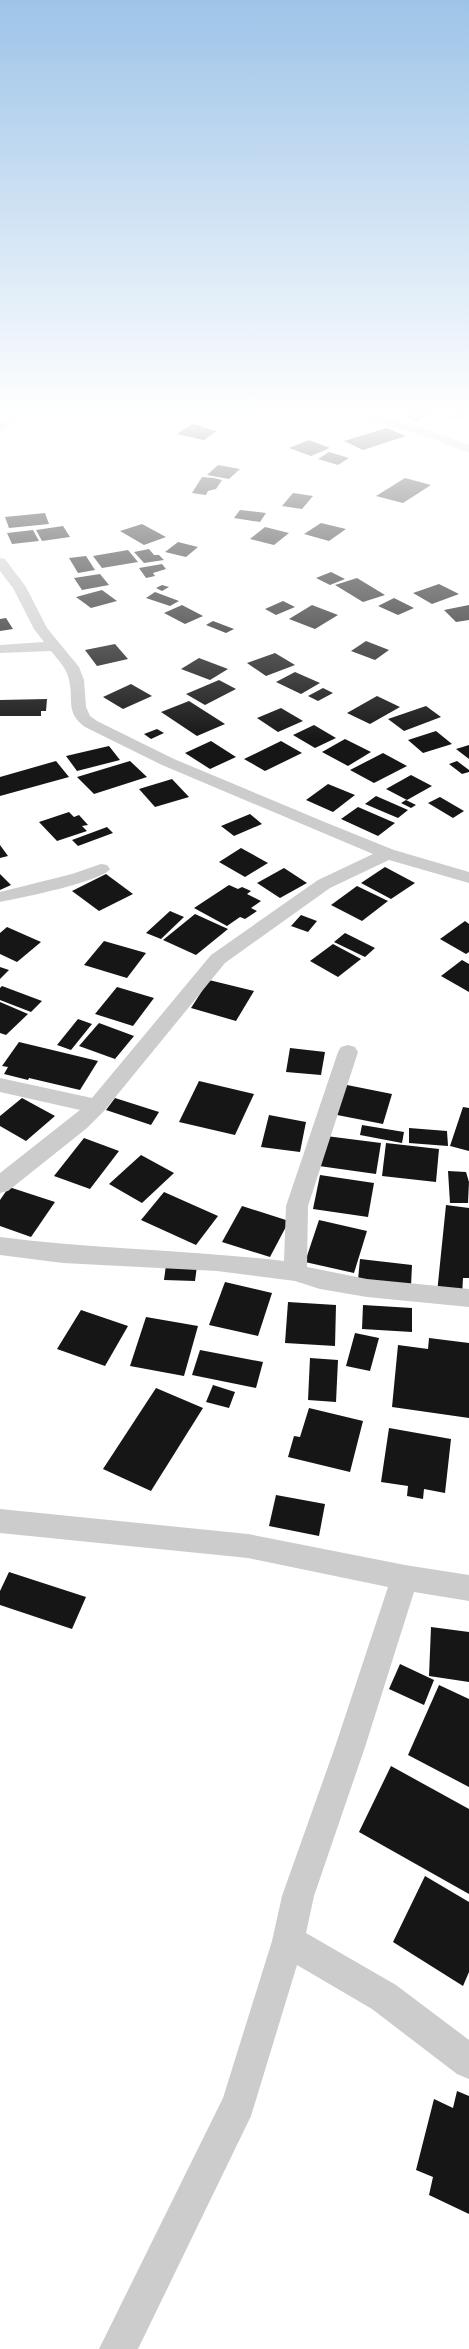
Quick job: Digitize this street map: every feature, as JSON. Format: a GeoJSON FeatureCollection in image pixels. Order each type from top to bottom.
{"type":"FeatureCollection","features":[{"type":"Feature","properties":{"kind":"street"},"geometry":{"type":"LineString","coordinates":[[0,562],[19,587],[41,630],[56,646],[72,667],[77,680],[78,707],[83,718],[91,724],[131,742],[168,762],[388,854],[469,878]]}},
{"type":"Feature","properties":{"kind":"street"},"geometry":{"type":"LineString","coordinates":[[0,649],[56,646]]}},
{"type":"Feature","properties":{"kind":"street"},"geometry":{"type":"LineString","coordinates":[[0,1185],[79,1123],[97,1106],[218,959],[324,884],[388,854]]}},
{"type":"Feature","properties":{"kind":"street"},"geometry":{"type":"LineString","coordinates":[[0,897],[78,878],[101,869]]}},
{"type":"Feature","properties":{"kind":"street"},"geometry":{"type":"LineString","coordinates":[[295,1272],[297,1206],[348,1052]]}},
{"type":"Feature","properties":{"kind":"street"},"geometry":{"type":"LineString","coordinates":[[0,1085],[97,1106]]}},
{"type":"Feature","properties":{"kind":"street"},"geometry":{"type":"LineString","coordinates":[[0,1246],[63,1254],[217,1262],[295,1272],[320,1280],[367,1288],[469,1298]]}},
{"type":"Feature","properties":{"kind":"street"},"geometry":{"type":"LineString","coordinates":[[0,1521],[248,1546],[405,1578],[469,1588]]}},
{"type":"Feature","properties":{"kind":"street"},"geometry":{"type":"LineString","coordinates":[[118,2349],[239,2104],[288,1941],[298,1896],[350,1747],[405,1578]]}},
{"type":"Feature","properties":{"kind":"street"},"geometry":{"type":"LineString","coordinates":[[288,1941],[384,1997],[469,2062]]}},
{"type":"Feature","properties":{"kind":"building"},"geometry":{"type":"Polygon","coordinates":[[[6,521],[48,521],[49,524],[9,528],[6,521]]]}},
{"type":"Feature","properties":{"kind":"building"},"geometry":{"type":"Polygon","coordinates":[[[321,523],[346,529],[329,541],[304,534],[321,523]]]}},
{"type":"Feature","properties":{"kind":"building"},"geometry":{"type":"Polygon","coordinates":[[[142,524],[166,537],[144,545],[120,531],[142,524]]]}},
{"type":"Feature","properties":{"kind":"building"},"geometry":{"type":"Polygon","coordinates":[[[63,526],[70,537],[42,541],[36,530],[63,526]]]}},
{"type":"Feature","properties":{"kind":"building"},"geometry":{"type":"Polygon","coordinates":[[[265,527],[289,533],[274,545],[250,539],[265,527]]]}},
{"type":"Feature","properties":{"kind":"building"},"geometry":{"type":"Polygon","coordinates":[[[33,530],[39,541],[12,544],[7,533],[33,530]]]}},
{"type":"Feature","properties":{"kind":"building"},"geometry":{"type":"Polygon","coordinates":[[[178,542],[198,547],[186,557],[165,552],[178,542]]]}},
{"type":"Feature","properties":{"kind":"building"},"geometry":{"type":"Polygon","coordinates":[[[149,549],[154,555],[159,555],[164,560],[144,563],[134,552],[149,549]]]}},
{"type":"Feature","properties":{"kind":"building"},"geometry":{"type":"Polygon","coordinates":[[[128,550],[138,562],[102,568],[93,556],[128,550]]]}},
{"type":"Feature","properties":{"kind":"building"},"geometry":{"type":"Polygon","coordinates":[[[86,556],[95,570],[78,573],[69,558],[86,556]]]}},
{"type":"Feature","properties":{"kind":"building"},"geometry":{"type":"Polygon","coordinates":[[[162,564],[166,569],[153,573],[155,576],[146,578],[139,568],[162,564]]]}},
{"type":"Feature","properties":{"kind":"building"},"geometry":{"type":"Polygon","coordinates":[[[331,572],[345,579],[330,585],[316,578],[331,572]]]}},
{"type":"Feature","properties":{"kind":"building"},"geometry":{"type":"Polygon","coordinates":[[[100,574],[109,585],[82,590],[74,578],[100,574]]]}},
{"type":"Feature","properties":{"kind":"building"},"geometry":{"type":"Polygon","coordinates":[[[357,578],[385,595],[363,602],[335,585],[357,578]]]}},
{"type":"Feature","properties":{"kind":"building"},"geometry":{"type":"Polygon","coordinates":[[[439,584],[459,594],[432,604],[413,593],[439,584]]]}},
{"type":"Feature","properties":{"kind":"building"},"geometry":{"type":"Polygon","coordinates":[[[162,585],[169,587],[162,591],[156,588],[162,585]]]}},
{"type":"Feature","properties":{"kind":"building"},"geometry":{"type":"Polygon","coordinates":[[[102,590],[117,601],[91,608],[76,597],[102,590]]]}},
{"type":"Feature","properties":{"kind":"building"},"geometry":{"type":"Polygon","coordinates":[[[155,592],[179,601],[170,606],[146,598],[155,592]]]}},
{"type":"Feature","properties":{"kind":"building"},"geometry":{"type":"Polygon","coordinates":[[[394,598],[414,608],[398,615],[378,606],[394,598]]]}},
{"type":"Feature","properties":{"kind":"building"},"geometry":{"type":"Polygon","coordinates":[[[283,601],[295,607],[276,615],[265,609],[283,601]]]}},
{"type":"Feature","properties":{"kind":"building"},"geometry":{"type":"Polygon","coordinates":[[[182,605],[203,616],[185,624],[164,613],[182,605]]]}},
{"type":"Feature","properties":{"kind":"building"},"geometry":{"type":"Polygon","coordinates":[[[312,605],[338,615],[315,629],[289,619],[312,605]]]}},
{"type":"Feature","properties":{"kind":"building"},"geometry":{"type":"Polygon","coordinates":[[[469,605],[469,620],[456,622],[444,610],[469,605]]]}},
{"type":"Feature","properties":{"kind":"building"},"geometry":{"type":"Polygon","coordinates":[[[6,618],[13,629],[0,631],[0,619],[6,618]]]}},
{"type":"Feature","properties":{"kind":"building"},"geometry":{"type":"Polygon","coordinates":[[[213,621],[234,629],[226,633],[206,625],[213,621]]]}},
{"type":"Feature","properties":{"kind":"building"},"geometry":{"type":"Polygon","coordinates":[[[366,641],[389,650],[375,660],[351,651],[366,641]]]}},
{"type":"Feature","properties":{"kind":"building"},"geometry":{"type":"Polygon","coordinates":[[[115,644],[128,659],[97,666],[85,650],[115,644]]]}},
{"type":"Feature","properties":{"kind":"building"},"geometry":{"type":"Polygon","coordinates":[[[275,653],[295,665],[266,676],[247,663],[275,653]]]}},
{"type":"Feature","properties":{"kind":"building"},"geometry":{"type":"Polygon","coordinates":[[[199,658],[228,669],[210,680],[181,669],[199,658]]]}},
{"type":"Feature","properties":{"kind":"building"},"geometry":{"type":"Polygon","coordinates":[[[295,672],[320,683],[301,694],[276,682],[295,672]]]}},
{"type":"Feature","properties":{"kind":"building"},"geometry":{"type":"Polygon","coordinates":[[[219,680],[236,689],[205,705],[186,694],[219,680]]]}},
{"type":"Feature","properties":{"kind":"building"},"geometry":{"type":"Polygon","coordinates":[[[131,684],[152,696],[123,709],[103,697],[131,684]]]}},
{"type":"Feature","properties":{"kind":"building"},"geometry":{"type":"Polygon","coordinates":[[[323,688],[333,693],[318,701],[308,696],[323,688]]]}},
{"type":"Feature","properties":{"kind":"building"},"geometry":{"type":"Polygon","coordinates":[[[377,696],[400,707],[370,724],[347,713],[377,696]]]}},
{"type":"Feature","properties":{"kind":"building"},"geometry":{"type":"Polygon","coordinates":[[[47,699],[46,711],[41,711],[41,716],[0,716],[0,700],[47,699]]]}},
{"type":"Feature","properties":{"kind":"building"},"geometry":{"type":"Polygon","coordinates":[[[189,701],[225,724],[197,736],[161,712],[189,701]]]}},
{"type":"Feature","properties":{"kind":"building"},"geometry":{"type":"Polygon","coordinates":[[[426,706],[441,717],[404,731],[388,719],[426,706]]]}},
{"type":"Feature","properties":{"kind":"building"},"geometry":{"type":"Polygon","coordinates":[[[281,708],[303,721],[278,732],[257,718],[281,708]]]}},
{"type":"Feature","properties":{"kind":"building"},"geometry":{"type":"Polygon","coordinates":[[[314,725],[336,738],[315,748],[293,735],[314,725]]]}},
{"type":"Feature","properties":{"kind":"building"},"geometry":{"type":"Polygon","coordinates":[[[157,729],[164,733],[151,739],[144,734],[157,729]]]}},
{"type":"Feature","properties":{"kind":"building"},"geometry":{"type":"Polygon","coordinates":[[[436,731],[452,744],[423,753],[408,740],[436,731]]]}},
{"type":"Feature","properties":{"kind":"building"},"geometry":{"type":"Polygon","coordinates":[[[345,739],[371,752],[348,766],[322,752],[345,739]]]}},
{"type":"Feature","properties":{"kind":"building"},"geometry":{"type":"Polygon","coordinates":[[[211,741],[236,757],[210,769],[185,753],[211,741]]]}},
{"type":"Feature","properties":{"kind":"building"},"geometry":{"type":"Polygon","coordinates":[[[281,741],[302,753],[265,771],[244,759],[281,741]]]}},
{"type":"Feature","properties":{"kind":"building"},"geometry":{"type":"Polygon","coordinates":[[[469,745],[469,759],[456,749],[469,745]]]}},
{"type":"Feature","properties":{"kind":"building"},"geometry":{"type":"Polygon","coordinates":[[[109,746],[120,760],[77,771],[66,756],[109,746]]]}},
{"type":"Feature","properties":{"kind":"building"},"geometry":{"type":"Polygon","coordinates":[[[383,753],[407,766],[374,783],[350,770],[383,753]]]}},
{"type":"Feature","properties":{"kind":"building"},"geometry":{"type":"Polygon","coordinates":[[[56,761],[69,777],[0,796],[0,777],[56,761]]]}},
{"type":"Feature","properties":{"kind":"building"},"geometry":{"type":"Polygon","coordinates":[[[130,761],[147,777],[94,794],[77,777],[130,761]]]}},
{"type":"Feature","properties":{"kind":"building"},"geometry":{"type":"Polygon","coordinates":[[[457,761],[469,770],[469,772],[462,774],[449,764],[457,761]]]}},
{"type":"Feature","properties":{"kind":"building"},"geometry":{"type":"Polygon","coordinates":[[[411,775],[432,786],[407,800],[386,789],[411,775]]]}},
{"type":"Feature","properties":{"kind":"building"},"geometry":{"type":"Polygon","coordinates":[[[172,779],[189,797],[155,807],[139,789],[172,779]]]}},
{"type":"Feature","properties":{"kind":"building"},"geometry":{"type":"Polygon","coordinates":[[[328,784],[355,795],[333,812],[306,800],[328,784]]]}},
{"type":"Feature","properties":{"kind":"building"},"geometry":{"type":"Polygon","coordinates":[[[376,796],[408,810],[398,818],[365,804],[376,796]]]}},
{"type":"Feature","properties":{"kind":"building"},"geometry":{"type":"Polygon","coordinates":[[[440,797],[464,811],[453,818],[428,803],[440,797]]]}},
{"type":"Feature","properties":{"kind":"building"},"geometry":{"type":"Polygon","coordinates":[[[406,800],[416,805],[411,808],[401,803],[406,800]]]}},
{"type":"Feature","properties":{"kind":"building"},"geometry":{"type":"Polygon","coordinates":[[[358,807],[395,823],[378,836],[341,819],[358,807]]]}},
{"type":"Feature","properties":{"kind":"building"},"geometry":{"type":"Polygon","coordinates":[[[69,812],[74,817],[79,815],[88,825],[82,826],[87,831],[57,841],[39,822],[69,812]]]}},
{"type":"Feature","properties":{"kind":"building"},"geometry":{"type":"Polygon","coordinates":[[[250,814],[262,824],[234,836],[221,826],[250,814]]]}},
{"type":"Feature","properties":{"kind":"building"},"geometry":{"type":"Polygon","coordinates":[[[107,827],[113,833],[78,846],[72,840],[107,827]]]}},
{"type":"Feature","properties":{"kind":"building"},"geometry":{"type":"Polygon","coordinates":[[[0,845],[8,856],[0,858],[0,845]]]}},
{"type":"Feature","properties":{"kind":"building"},"geometry":{"type":"Polygon","coordinates":[[[241,848],[268,863],[245,877],[219,862],[241,848]]]}},
{"type":"Feature","properties":{"kind":"building"},"geometry":{"type":"Polygon","coordinates":[[[385,867],[415,883],[391,899],[361,883],[385,867]]]}},
{"type":"Feature","properties":{"kind":"building"},"geometry":{"type":"Polygon","coordinates":[[[284,868],[307,883],[280,898],[257,883],[284,868]]]}},
{"type":"Feature","properties":{"kind":"building"},"geometry":{"type":"Polygon","coordinates":[[[0,874],[11,885],[0,890],[0,874]]]}},
{"type":"Feature","properties":{"kind":"building"},"geometry":{"type":"Polygon","coordinates":[[[106,874],[133,894],[99,911],[72,891],[106,874]]]}},
{"type":"Feature","properties":{"kind":"building"},"geometry":{"type":"Polygon","coordinates":[[[229,885],[238,889],[242,887],[251,891],[247,894],[261,901],[251,908],[257,911],[245,919],[240,917],[227,926],[194,908],[229,885]]]}},
{"type":"Feature","properties":{"kind":"building"},"geometry":{"type":"Polygon","coordinates":[[[357,886],[388,901],[362,921],[331,905],[357,886]]]}},
{"type":"Feature","properties":{"kind":"building"},"geometry":{"type":"Polygon","coordinates":[[[170,911],[184,917],[161,939],[146,933],[170,911]]]}},
{"type":"Feature","properties":{"kind":"building"},"geometry":{"type":"Polygon","coordinates":[[[195,914],[228,929],[196,955],[163,940],[195,914]]]}},
{"type":"Feature","properties":{"kind":"building"},"geometry":{"type":"Polygon","coordinates":[[[301,915],[317,921],[308,932],[291,926],[301,915]]]}},
{"type":"Feature","properties":{"kind":"building"},"geometry":{"type":"Polygon","coordinates":[[[465,921],[469,924],[469,952],[466,954],[440,939],[465,921]]]}},
{"type":"Feature","properties":{"kind":"building"},"geometry":{"type":"Polygon","coordinates":[[[7,927],[41,942],[17,962],[0,954],[0,933],[7,927]]]}},
{"type":"Feature","properties":{"kind":"building"},"geometry":{"type":"Polygon","coordinates":[[[345,933],[375,948],[365,957],[334,942],[345,933]]]}},
{"type":"Feature","properties":{"kind":"building"},"geometry":{"type":"Polygon","coordinates":[[[104,941],[146,953],[127,978],[84,965],[104,941]]]}},
{"type":"Feature","properties":{"kind":"building"},"geometry":{"type":"Polygon","coordinates":[[[333,944],[361,959],[338,977],[310,961],[333,944]]]}},
{"type":"Feature","properties":{"kind":"building"},"geometry":{"type":"Polygon","coordinates":[[[462,960],[469,964],[469,992],[441,976],[462,960]]]}},
{"type":"Feature","properties":{"kind":"building"},"geometry":{"type":"Polygon","coordinates":[[[0,967],[9,970],[0,979],[0,967]]]}},
{"type":"Feature","properties":{"kind":"building"},"geometry":{"type":"Polygon","coordinates":[[[209,980],[254,991],[236,1021],[191,1008],[209,980]]]}},
{"type":"Feature","properties":{"kind":"building"},"geometry":{"type":"Polygon","coordinates":[[[2,986],[42,1001],[31,1012],[0,1000],[0,988],[2,986]]]}},
{"type":"Feature","properties":{"kind":"building"},"geometry":{"type":"Polygon","coordinates":[[[117,987],[154,998],[133,1026],[95,1014],[117,987]]]}},
{"type":"Feature","properties":{"kind":"building"},"geometry":{"type":"Polygon","coordinates":[[[0,1002],[28,1014],[6,1035],[0,1033],[0,1002]]]}},
{"type":"Feature","properties":{"kind":"building"},"geometry":{"type":"Polygon","coordinates":[[[78,1019],[92,1024],[71,1050],[57,1045],[78,1019]]]}},
{"type":"Feature","properties":{"kind":"building"},"geometry":{"type":"Polygon","coordinates":[[[99,1023],[134,1036],[115,1059],[79,1046],[99,1023]]]}},
{"type":"Feature","properties":{"kind":"building"},"geometry":{"type":"Polygon","coordinates":[[[19,1042],[98,1061],[80,1090],[29,1078],[28,1080],[4,1074],[8,1067],[2,1066],[19,1042]]]}},
{"type":"Feature","properties":{"kind":"building"},"geometry":{"type":"Polygon","coordinates":[[[290,1048],[325,1052],[321,1075],[286,1072],[290,1048]]]}},
{"type":"Feature","properties":{"kind":"building"},"geometry":{"type":"Polygon","coordinates":[[[199,1081],[254,1094],[235,1135],[179,1122],[199,1081]]]}},
{"type":"Feature","properties":{"kind":"building"},"geometry":{"type":"Polygon","coordinates":[[[342,1084],[392,1094],[383,1124],[332,1114],[342,1084]]]}},
{"type":"Feature","properties":{"kind":"building"},"geometry":{"type":"Polygon","coordinates":[[[22,1098],[55,1116],[26,1141],[0,1126],[0,1116],[22,1098]]]}},
{"type":"Feature","properties":{"kind":"building"},"geometry":{"type":"Polygon","coordinates":[[[115,1098],[159,1112],[151,1125],[106,1110],[115,1098]]]}},
{"type":"Feature","properties":{"kind":"building"},"geometry":{"type":"Polygon","coordinates":[[[463,1107],[469,1108],[469,1151],[450,1146],[463,1107]]]}},
{"type":"Feature","properties":{"kind":"building"},"geometry":{"type":"Polygon","coordinates":[[[269,1115],[306,1122],[300,1152],[261,1147],[269,1115]]]}},
{"type":"Feature","properties":{"kind":"building"},"geometry":{"type":"Polygon","coordinates":[[[362,1125],[404,1132],[402,1143],[360,1135],[362,1125]]]}},
{"type":"Feature","properties":{"kind":"building"},"geometry":{"type":"Polygon","coordinates":[[[409,1128],[447,1131],[448,1146],[409,1143],[409,1128]]]}},
{"type":"Feature","properties":{"kind":"building"},"geometry":{"type":"Polygon","coordinates":[[[326,1136],[381,1143],[376,1174],[319,1166],[326,1136]]]}},
{"type":"Feature","properties":{"kind":"building"},"geometry":{"type":"Polygon","coordinates":[[[84,1138],[119,1151],[90,1189],[54,1176],[84,1138]]]}},
{"type":"Feature","properties":{"kind":"building"},"geometry":{"type":"Polygon","coordinates":[[[386,1143],[439,1149],[436,1182],[382,1176],[386,1143]]]}},
{"type":"Feature","properties":{"kind":"building"},"geometry":{"type":"Polygon","coordinates":[[[141,1155],[174,1173],[142,1203],[109,1184],[141,1155]]]}},
{"type":"Feature","properties":{"kind":"building"},"geometry":{"type":"Polygon","coordinates":[[[448,1171],[466,1172],[469,1182],[468,1203],[450,1203],[448,1171]]]}},
{"type":"Feature","properties":{"kind":"building"},"geometry":{"type":"Polygon","coordinates":[[[320,1175],[374,1183],[368,1217],[313,1209],[320,1175]]]}},
{"type":"Feature","properties":{"kind":"building"},"geometry":{"type":"Polygon","coordinates":[[[9,1187],[55,1202],[31,1237],[0,1226],[0,1200],[9,1187]]]}},
{"type":"Feature","properties":{"kind":"building"},"geometry":{"type":"Polygon","coordinates":[[[164,1192],[218,1216],[196,1245],[141,1220],[164,1192]]]}},
{"type":"Feature","properties":{"kind":"building"},"geometry":{"type":"Polygon","coordinates":[[[446,1205],[469,1208],[469,1278],[463,1278],[462,1296],[437,1293],[446,1205]]]}},
{"type":"Feature","properties":{"kind":"building"},"geometry":{"type":"Polygon","coordinates":[[[242,1206],[289,1221],[270,1257],[222,1242],[242,1206]]]}},
{"type":"Feature","properties":{"kind":"building"},"geometry":{"type":"Polygon","coordinates":[[[319,1220],[367,1231],[354,1273],[305,1262],[319,1220]]]}},
{"type":"Feature","properties":{"kind":"building"},"geometry":{"type":"Polygon","coordinates":[[[360,1259],[412,1265],[411,1286],[358,1280],[360,1259]]]}},
{"type":"Feature","properties":{"kind":"building"},"geometry":{"type":"Polygon","coordinates":[[[166,1265],[197,1266],[195,1281],[164,1280],[166,1265]]]}},
{"type":"Feature","properties":{"kind":"building"},"geometry":{"type":"Polygon","coordinates":[[[225,1282],[272,1293],[258,1336],[209,1325],[225,1282]]]}},
{"type":"Feature","properties":{"kind":"building"},"geometry":{"type":"Polygon","coordinates":[[[288,1302],[336,1305],[335,1346],[285,1343],[288,1302]]]}},
{"type":"Feature","properties":{"kind":"building"},"geometry":{"type":"Polygon","coordinates":[[[363,1305],[412,1308],[412,1332],[362,1329],[363,1305]]]}},
{"type":"Feature","properties":{"kind":"building"},"geometry":{"type":"Polygon","coordinates":[[[81,1310],[128,1326],[105,1366],[57,1349],[81,1310]]]}},
{"type":"Feature","properties":{"kind":"building"},"geometry":{"type":"Polygon","coordinates":[[[146,1317],[198,1326],[184,1376],[130,1366],[146,1317]]]}},
{"type":"Feature","properties":{"kind":"building"},"geometry":{"type":"Polygon","coordinates":[[[355,1333],[379,1338],[370,1371],[346,1366],[355,1333]]]}},
{"type":"Feature","properties":{"kind":"building"},"geometry":{"type":"Polygon","coordinates":[[[429,1338],[469,1343],[469,1418],[392,1407],[398,1345],[428,1349],[429,1338]]]}},
{"type":"Feature","properties":{"kind":"building"},"geometry":{"type":"Polygon","coordinates":[[[200,1350],[263,1362],[256,1388],[192,1375],[200,1350]]]}},
{"type":"Feature","properties":{"kind":"building"},"geometry":{"type":"Polygon","coordinates":[[[310,1358],[338,1360],[336,1402],[308,1400],[310,1358]]]}},
{"type":"Feature","properties":{"kind":"building"},"geometry":{"type":"Polygon","coordinates":[[[213,1385],[235,1392],[229,1408],[206,1402],[213,1385]]]}},
{"type":"Feature","properties":{"kind":"building"},"geometry":{"type":"Polygon","coordinates":[[[156,1388],[203,1408],[151,1491],[103,1469],[156,1388]]]}},
{"type":"Feature","properties":{"kind":"building"},"geometry":{"type":"Polygon","coordinates":[[[309,1408],[363,1421],[350,1472],[288,1457],[294,1436],[300,1437],[309,1408]]]}},
{"type":"Feature","properties":{"kind":"building"},"geometry":{"type":"Polygon","coordinates":[[[389,1428],[451,1439],[445,1493],[424,1489],[423,1499],[407,1496],[408,1486],[381,1482],[389,1428]]]}},
{"type":"Feature","properties":{"kind":"building"},"geometry":{"type":"Polygon","coordinates":[[[276,1495],[325,1504],[319,1536],[269,1526],[276,1495]]]}},
{"type":"Feature","properties":{"kind":"building"},"geometry":{"type":"Polygon","coordinates":[[[9,1572],[86,1597],[72,1629],[0,1605],[0,1591],[9,1572]]]}},
{"type":"Feature","properties":{"kind":"building"},"geometry":{"type":"Polygon","coordinates":[[[431,1627],[469,1632],[469,1682],[429,1676],[431,1627]]]}},
{"type":"Feature","properties":{"kind":"building"},"geometry":{"type":"Polygon","coordinates":[[[400,1664],[434,1680],[424,1705],[389,1689],[400,1664]]]}},
{"type":"Feature","properties":{"kind":"building"},"geometry":{"type":"Polygon","coordinates":[[[439,1685],[469,1699],[469,1787],[408,1755],[439,1685]]]}},
{"type":"Feature","properties":{"kind":"building"},"geometry":{"type":"Polygon","coordinates":[[[391,1766],[469,1809],[469,1894],[359,1832],[391,1766]]]}},
{"type":"Feature","properties":{"kind":"building"},"geometry":{"type":"Polygon","coordinates":[[[425,1876],[469,1902],[469,1972],[463,1986],[393,1942],[425,1876]]]}},
{"type":"Feature","properties":{"kind":"building"},"geometry":{"type":"Polygon","coordinates":[[[457,2091],[469,2096],[469,2214],[429,2195],[433,2177],[416,2170],[434,2099],[453,2108],[457,2091]]]}}]}
